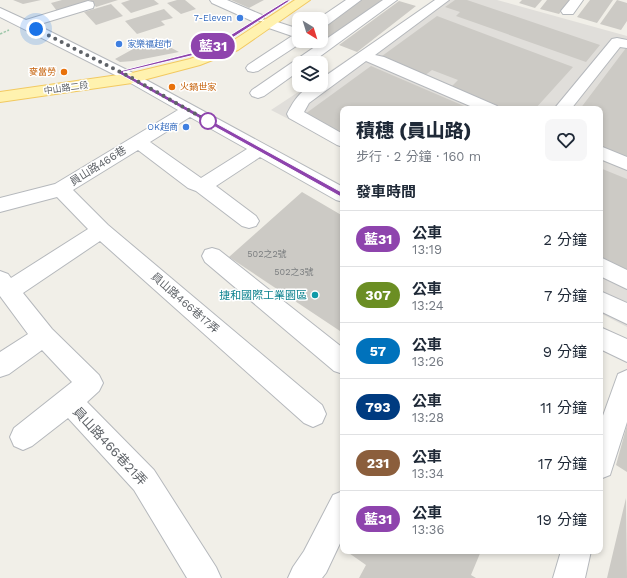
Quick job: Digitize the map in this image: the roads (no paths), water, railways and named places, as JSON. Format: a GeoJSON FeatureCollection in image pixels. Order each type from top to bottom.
{"type":"FeatureCollection","features":[{"type":"Feature","properties":{"kind":"main road"},"geometry":{"type":"LineString","coordinates":[[125,75],[215,55],[233,47],[289,0]]}},
{"type":"Feature","properties":{"kind":"main road"},"geometry":{"type":"LineString","coordinates":[[263,21],[304,0]]}},
{"type":"Feature","properties":{"kind":"main road","name":"中山路二段"},"geometry":{"type":"LineString","coordinates":[[0,87],[125,75]]}},
{"type":"Feature","properties":{"kind":"main road","name":"中山路二段"},"geometry":{"type":"LineString","coordinates":[[0,97],[125,75]]}},
{"type":"Feature","properties":{"kind":"street"},"geometry":{"type":"LineString","coordinates":[[216,0],[263,21],[292,31]]}},
{"type":"Feature","properties":{"kind":"street"},"geometry":{"type":"LineString","coordinates":[[328,18],[355,0]]}},
{"type":"Feature","properties":{"kind":"street"},"geometry":{"type":"LineString","coordinates":[[328,39],[391,0]]}},
{"type":"Feature","properties":{"kind":"street"},"geometry":{"type":"LineString","coordinates":[[340,139],[295,114],[302,100],[443,0]]}},
{"type":"Feature","properties":{"kind":"street"},"geometry":{"type":"LineString","coordinates":[[568,11],[577,0]]}},
{"type":"Feature","properties":{"kind":"street"},"geometry":{"type":"LineString","coordinates":[[26,24],[88,5]]}},
{"type":"Feature","properties":{"kind":"street"},"geometry":{"type":"LineString","coordinates":[[0,12],[125,75],[340,194]]}},
{"type":"Feature","properties":{"kind":"street"},"geometry":{"type":"LineString","coordinates":[[564,106],[617,42],[627,44]]}},
{"type":"Feature","properties":{"kind":"street"},"geometry":{"type":"LineString","coordinates":[[253,68],[292,43]]}},
{"type":"Feature","properties":{"kind":"street"},"geometry":{"type":"LineString","coordinates":[[309,56],[317,48]]}},
{"type":"Feature","properties":{"kind":"street"},"geometry":{"type":"LineString","coordinates":[[364,56],[379,60],[484,106]]}},
{"type":"Feature","properties":{"kind":"street"},"geometry":{"type":"LineString","coordinates":[[258,93],[292,70]]}},
{"type":"Feature","properties":{"kind":"street","name":"員山路466巷"},"geometry":{"type":"LineString","coordinates":[[0,205],[61,189],[189,111]]}},
{"type":"Feature","properties":{"kind":"street"},"geometry":{"type":"LineString","coordinates":[[138,142],[195,183],[203,186],[249,221]]}},
{"type":"Feature","properties":{"kind":"street"},"geometry":{"type":"LineString","coordinates":[[203,186],[259,149]]}},
{"type":"Feature","properties":{"kind":"street"},"geometry":{"type":"LineString","coordinates":[[603,153],[627,164]]}},
{"type":"Feature","properties":{"kind":"street","name":"員山路466巷17弄"},"geometry":{"type":"LineString","coordinates":[[61,189],[101,230],[313,414]]}},
{"type":"Feature","properties":{"kind":"street","name":"員山路466巷21弄"},"geometry":{"type":"LineString","coordinates":[[101,230],[5,286],[44,336],[90,383],[69,401],[144,480],[205,578]]}},
{"type":"Feature","properties":{"kind":"street"},"geometry":{"type":"LineString","coordinates":[[212,256],[340,361]]}},
{"type":"Feature","properties":{"kind":"street"},"geometry":{"type":"LineString","coordinates":[[603,268],[627,280]]}},
{"type":"Feature","properties":{"kind":"street"},"geometry":{"type":"LineString","coordinates":[[603,302],[627,314]]}},
{"type":"Feature","properties":{"kind":"street"},"geometry":{"type":"LineString","coordinates":[[0,366],[44,336]]}},
{"type":"Feature","properties":{"kind":"street"},"geometry":{"type":"LineString","coordinates":[[603,338],[627,352]]}},
{"type":"Feature","properties":{"kind":"street"},"geometry":{"type":"LineString","coordinates":[[603,455],[627,382]]}},
{"type":"Feature","properties":{"kind":"street"},"geometry":{"type":"LineString","coordinates":[[23,437],[69,401]]}},
{"type":"Feature","properties":{"kind":"street"},"geometry":{"type":"LineString","coordinates":[[304,578],[315,562],[340,511]]}},
{"type":"Feature","properties":{"kind":"street"},"geometry":{"type":"LineString","coordinates":[[569,578],[575,554]]}},
{"type":"Feature","properties":{"kind":"place","name":"7-Eleven"},"geometry":{"type":"Point","coordinates":[240,18]}},
{"type":"Feature","properties":{"kind":"place","name":"家樂福超市"},"geometry":{"type":"Point","coordinates":[119,44]}},
{"type":"Feature","properties":{"kind":"place","name":"麥當勞"},"geometry":{"type":"Point","coordinates":[64,72]}},
{"type":"Feature","properties":{"kind":"place","name":"火鍋世家"},"geometry":{"type":"Point","coordinates":[172,87]}},
{"type":"Feature","properties":{"kind":"place","name":"OK超商"},"geometry":{"type":"Point","coordinates":[186,127]}},
{"type":"Feature","properties":{"kind":"place","name":"捷和國際工業園區"},"geometry":{"type":"Point","coordinates":[315,295]}}]}
